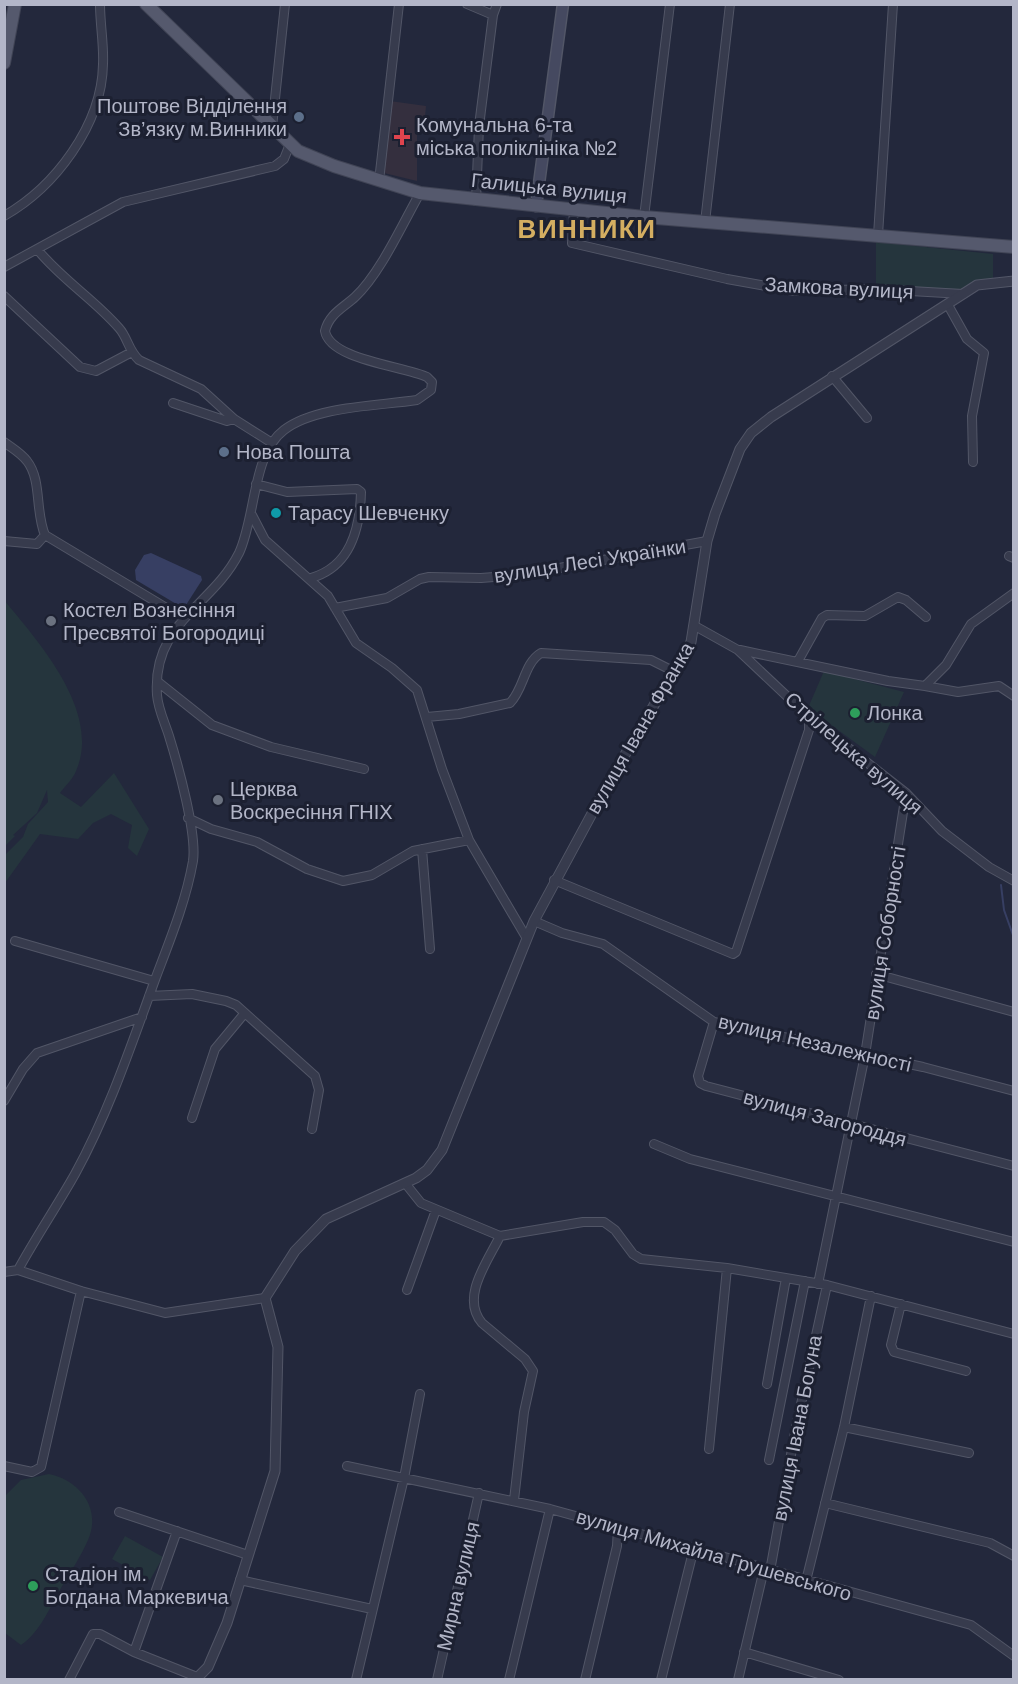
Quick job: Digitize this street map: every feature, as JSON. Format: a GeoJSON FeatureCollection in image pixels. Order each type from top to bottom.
{"type":"FeatureCollection","features":[{"type":"Feature","properties":{"kind":"main road"},"geometry":{"type":"LineString","coordinates":[[4,63],[15,4]]}},
{"type":"Feature","properties":{"kind":"main road","name":"Галицька вулиця"},"geometry":{"type":"LineString","coordinates":[[146,4],[290,144],[311,157],[420,193],[476,201],[644,217],[1014,247]]}},
{"type":"Feature","properties":{"kind":"main road"},"geometry":{"type":"LineString","coordinates":[[536,206],[563,4]]}},
{"type":"Feature","properties":{"kind":"street"},"geometry":{"type":"LineString","coordinates":[[4,216],[22,206],[47,184],[78,142],[91,115],[103,64],[100,4]]}},
{"type":"Feature","properties":{"kind":"street"},"geometry":{"type":"LineString","coordinates":[[272,127],[285,4]]}},
{"type":"Feature","properties":{"kind":"street"},"geometry":{"type":"LineString","coordinates":[[379,181],[399,4]]}},
{"type":"Feature","properties":{"kind":"street"},"geometry":{"type":"LineString","coordinates":[[467,4],[493,15]]}},
{"type":"Feature","properties":{"kind":"street"},"geometry":{"type":"LineString","coordinates":[[476,201],[479,126],[493,15],[497,4]]}},
{"type":"Feature","properties":{"kind":"street"},"geometry":{"type":"LineString","coordinates":[[644,217],[670,4]]}},
{"type":"Feature","properties":{"kind":"street"},"geometry":{"type":"LineString","coordinates":[[705,222],[730,4]]}},
{"type":"Feature","properties":{"kind":"street"},"geometry":{"type":"LineString","coordinates":[[878,236],[893,4]]}},
{"type":"Feature","properties":{"kind":"street"},"geometry":{"type":"LineString","coordinates":[[4,267],[123,202],[275,166],[284,159],[290,144]]}},
{"type":"Feature","properties":{"kind":"street"},"geometry":{"type":"LineString","coordinates":[[18,1270],[76,1173],[142,1017],[174,929],[193,858],[189,818],[179,770],[157,698],[161,655],[183,618],[233,562],[252,515],[256,484],[272,442],[281,432],[305,419],[417,400],[431,390],[432,382],[427,377],[351,355],[331,344],[325,331],[335,312],[354,298],[369,280],[420,193]]}},
{"type":"Feature","properties":{"kind":"street","name":"Замкова вулиця"},"geometry":{"type":"LineString","coordinates":[[574,210],[572,243],[727,279],[794,291],[875,289],[964,294]]}},
{"type":"Feature","properties":{"kind":"street"},"geometry":{"type":"LineString","coordinates":[[37,249],[54,271],[121,330],[130,353],[139,360],[201,390],[234,419],[272,442]]}},
{"type":"Feature","properties":{"kind":"street","name":"вулиця Івана Франка"},"geometry":{"type":"LineString","coordinates":[[265,1298],[295,1251],[326,1219],[405,1183],[427,1170],[442,1150],[526,937],[555,880],[647,715],[691,642],[707,541],[740,449],[751,433],[832,376],[977,285],[1014,281]]}},
{"type":"Feature","properties":{"kind":"street"},"geometry":{"type":"LineString","coordinates":[[4,296],[80,367],[96,371],[130,353]]}},
{"type":"Feature","properties":{"kind":"street"},"geometry":{"type":"LineString","coordinates":[[948,304],[967,339],[984,353],[972,416],[973,462]]}},
{"type":"Feature","properties":{"kind":"street"},"geometry":{"type":"LineString","coordinates":[[832,376],[867,418]]}},
{"type":"Feature","properties":{"kind":"street"},"geometry":{"type":"LineString","coordinates":[[173,403],[227,421],[234,419]]}},
{"type":"Feature","properties":{"kind":"street"},"geometry":{"type":"LineString","coordinates":[[4,442],[25,458],[31,467],[39,519],[45,535],[183,618]]}},
{"type":"Feature","properties":{"kind":"street"},"geometry":{"type":"LineString","coordinates":[[256,484],[287,492],[313,493],[357,489],[361,492],[346,555],[336,566],[311,578]]}},
{"type":"Feature","properties":{"kind":"street"},"geometry":{"type":"LineString","coordinates":[[252,515],[266,540],[311,578],[335,608],[347,633],[356,643],[393,668],[417,690],[442,770],[469,840],[526,937]]}},
{"type":"Feature","properties":{"kind":"street"},"geometry":{"type":"LineString","coordinates":[[4,541],[37,544],[45,535]]}},
{"type":"Feature","properties":{"kind":"street","name":"вулиця Лесі Українки"},"geometry":{"type":"LineString","coordinates":[[335,608],[387,598],[420,579],[429,577],[482,578],[521,575],[707,541]]}},
{"type":"Feature","properties":{"kind":"street"},"geometry":{"type":"LineString","coordinates":[[925,686],[946,665],[971,624],[1014,593]]}},
{"type":"Feature","properties":{"kind":"street"},"geometry":{"type":"LineString","coordinates":[[798,661],[822,618],[827,615],[865,616],[898,597],[906,600],[926,617]]}},
{"type":"Feature","properties":{"kind":"street","name":"Стрілецька вулиця"},"geometry":{"type":"LineString","coordinates":[[695,626],[738,650],[809,717],[906,793],[942,831],[989,867],[1014,881]]}},
{"type":"Feature","properties":{"kind":"street"},"geometry":{"type":"LineString","coordinates":[[738,650],[888,681],[958,692],[999,686],[1014,696]]}},
{"type":"Feature","properties":{"kind":"street"},"geometry":{"type":"LineString","coordinates":[[427,717],[459,714],[510,703],[516,698],[532,662],[541,653],[651,660],[675,672]]}},
{"type":"Feature","properties":{"kind":"street"},"geometry":{"type":"LineString","coordinates":[[158,682],[212,725],[271,747],[364,769]]}},
{"type":"Feature","properties":{"kind":"street"},"geometry":{"type":"LineString","coordinates":[[555,880],[730,955],[736,952],[809,730],[809,717]]}},
{"type":"Feature","properties":{"kind":"street","name":"вулиця Соборності"},"geometry":{"type":"LineString","coordinates":[[818,1284],[834,1198],[866,1055],[876,974],[906,793]]}},
{"type":"Feature","properties":{"kind":"street"},"geometry":{"type":"LineString","coordinates":[[189,818],[211,829],[256,842],[308,869],[343,881],[372,875],[413,851],[469,840]]}},
{"type":"Feature","properties":{"kind":"street"},"geometry":{"type":"LineString","coordinates":[[422,849],[430,949]]}},
{"type":"Feature","properties":{"kind":"street","name":"вулиця Незалежності"},"geometry":{"type":"LineString","coordinates":[[534,921],[562,933],[603,944],[714,1022],[923,1067],[1014,1091]]}},
{"type":"Feature","properties":{"kind":"street"},"geometry":{"type":"LineString","coordinates":[[15,941],[154,981]]}},
{"type":"Feature","properties":{"kind":"street"},"geometry":{"type":"LineString","coordinates":[[876,974],[1014,1012]]}},
{"type":"Feature","properties":{"kind":"street"},"geometry":{"type":"LineString","coordinates":[[149,996],[170,993],[211,997],[236,1005],[315,1076],[319,1090],[312,1129]]}},
{"type":"Feature","properties":{"kind":"street"},"geometry":{"type":"LineString","coordinates":[[192,1118],[215,1049],[244,1014]]}},
{"type":"Feature","properties":{"kind":"street"},"geometry":{"type":"LineString","coordinates":[[4,1101],[23,1069],[37,1053],[142,1017]]}},
{"type":"Feature","properties":{"kind":"street","name":"вулиця Загороддя"},"geometry":{"type":"LineString","coordinates":[[714,1022],[700,1066],[698,1076],[700,1083],[851,1126],[1014,1166]]}},
{"type":"Feature","properties":{"kind":"street"},"geometry":{"type":"LineString","coordinates":[[654,1144],[690,1159],[834,1198],[1014,1242]]}},
{"type":"Feature","properties":{"kind":"street"},"geometry":{"type":"LineString","coordinates":[[405,1183],[421,1203],[500,1236],[583,1222],[604,1221],[615,1230],[633,1254],[641,1259],[727,1268],[826,1285],[1014,1334]]}},
{"type":"Feature","properties":{"kind":"street"},"geometry":{"type":"LineString","coordinates":[[407,1290],[436,1210]]}},
{"type":"Feature","properties":{"kind":"street"},"geometry":{"type":"LineString","coordinates":[[500,1236],[472,1301],[476,1316],[482,1323],[525,1359],[533,1371],[524,1413],[514,1500]]}},
{"type":"Feature","properties":{"kind":"street"},"geometry":{"type":"LineString","coordinates":[[709,1449],[727,1268]]}},
{"type":"Feature","properties":{"kind":"street"},"geometry":{"type":"LineString","coordinates":[[4,1272],[18,1270],[81,1291],[165,1312],[265,1298],[278,1347],[275,1471],[227,1623],[208,1667],[196,1678],[134,1652],[100,1634],[93,1634],[69,1680]]}},
{"type":"Feature","properties":{"kind":"street"},"geometry":{"type":"LineString","coordinates":[[767,1384],[786,1278]]}},
{"type":"Feature","properties":{"kind":"street"},"geometry":{"type":"LineString","coordinates":[[769,1460],[805,1281]]}},
{"type":"Feature","properties":{"kind":"street","name":"вулиця Івана Богуна"},"geometry":{"type":"LineString","coordinates":[[738,1680],[767,1570],[826,1285]]}},
{"type":"Feature","properties":{"kind":"street"},"geometry":{"type":"LineString","coordinates":[[4,1466],[32,1472],[41,1467],[81,1291]]}},
{"type":"Feature","properties":{"kind":"street"},"geometry":{"type":"LineString","coordinates":[[806,1581],[844,1427],[871,1296]]}},
{"type":"Feature","properties":{"kind":"street"},"geometry":{"type":"LineString","coordinates":[[902,1304],[891,1345],[894,1352],[966,1371]]}},
{"type":"Feature","properties":{"kind":"street"},"geometry":{"type":"LineString","coordinates":[[356,1680],[404,1478],[420,1394]]}},
{"type":"Feature","properties":{"kind":"street"},"geometry":{"type":"LineString","coordinates":[[844,1427],[969,1453]]}},
{"type":"Feature","properties":{"kind":"street","name":"вулиця Михайла Грушевського"},"geometry":{"type":"LineString","coordinates":[[347,1466],[550,1509],[971,1625],[1014,1656]]}},
{"type":"Feature","properties":{"kind":"street","name":"Мирна вулиця"},"geometry":{"type":"LineString","coordinates":[[437,1680],[479,1493]]}},
{"type":"Feature","properties":{"kind":"street"},"geometry":{"type":"LineString","coordinates":[[825,1503],[990,1543],[1014,1556]]}},
{"type":"Feature","properties":{"kind":"street"},"geometry":{"type":"LineString","coordinates":[[509,1680],[550,1509]]}},
{"type":"Feature","properties":{"kind":"street"},"geometry":{"type":"LineString","coordinates":[[119,1512],[248,1555]]}},
{"type":"Feature","properties":{"kind":"street"},"geometry":{"type":"LineString","coordinates":[[585,1680],[617,1546],[618,1528]]}},
{"type":"Feature","properties":{"kind":"street"},"geometry":{"type":"LineString","coordinates":[[134,1652],[177,1531]]}},
{"type":"Feature","properties":{"kind":"street"},"geometry":{"type":"LineString","coordinates":[[661,1680],[694,1548]]}},
{"type":"Feature","properties":{"kind":"street"},"geometry":{"type":"LineString","coordinates":[[240,1580],[372,1609]]}},
{"type":"Feature","properties":{"kind":"street"},"geometry":{"type":"LineString","coordinates":[[744,1652],[838,1680]]}},
{"type":"Feature","properties":{"kind":"shaded area","name":"Комунальна 6-та міська поліклініка №2"},"geometry":{"type":"Polygon","coordinates":[[[390,101],[426,106],[425,117],[417,119],[417,181],[384,173],[390,101]]]}},
{"type":"Feature","properties":{"kind":"shaded area"},"geometry":{"type":"Polygon","coordinates":[[[876,242],[993,254],[993,279],[975,280],[963,290],[876,285],[876,242]]]}},
{"type":"Feature","properties":{"kind":"shaded area"},"geometry":{"type":"Polygon","coordinates":[[[4,600],[49,657],[74,702],[80,725],[82,748],[76,771],[60,793],[81,807],[114,773],[149,829],[137,856],[128,848],[132,825],[111,814],[93,823],[78,839],[40,834],[5,883],[5,855],[23,837],[28,824],[48,802],[47,790],[37,813],[13,835],[15,836],[5,846],[4,600]]]}},
{"type":"Feature","properties":{"kind":"shaded area","name":"Лонка"},"geometry":{"type":"Polygon","coordinates":[[[824,671],[904,692],[875,757],[808,708],[824,671]]]}},
{"type":"Feature","properties":{"kind":"shaded area","name":"Стадіон ім. Богдана Маркевича"},"geometry":{"type":"Polygon","coordinates":[[[49,1474],[70,1482],[85,1497],[90,1507],[92,1528],[82,1552],[44,1620],[34,1634],[21,1645],[5,1633],[5,1496],[21,1480],[49,1474]]]}},
{"type":"Feature","properties":{"kind":"shaded area"},"geometry":{"type":"Polygon","coordinates":[[[125,1536],[163,1557],[150,1580],[112,1559],[125,1536]]]}},
{"type":"Feature","properties":{"kind":"water"},"geometry":{"type":"Polygon","coordinates":[[[151,553],[201,576],[202,580],[186,605],[178,605],[136,580],[135,570],[144,555],[151,553]]]}},
{"type":"Feature","properties":{"kind":"waterway"},"geometry":{"type":"LineString","coordinates":[[1001,885],[1004,910],[1014,938]]}},
{"type":"Feature","properties":{"kind":"place","name":"Поштове Відділення Зв’язку м.Винники"},"geometry":{"type":"Point","coordinates":[299,117]}},
{"type":"Feature","properties":{"kind":"place","name":"Комунальна 6-та міська поліклініка №2"},"geometry":{"type":"Point","coordinates":[402,137]}},
{"type":"Feature","properties":{"kind":"place","name":"Нова Пошта"},"geometry":{"type":"Point","coordinates":[224,452]}},
{"type":"Feature","properties":{"kind":"place","name":"Тарасу Шевченку"},"geometry":{"type":"Point","coordinates":[276,513]}},
{"type":"Feature","properties":{"kind":"place","name":"Костел Вознесіння Пресвятої Богородиці"},"geometry":{"type":"Point","coordinates":[51,621]}},
{"type":"Feature","properties":{"kind":"place","name":"Лонка"},"geometry":{"type":"Point","coordinates":[855,713]}},
{"type":"Feature","properties":{"kind":"place","name":"Церква Воскресіння ГНІХ"},"geometry":{"type":"Point","coordinates":[218,800]}},
{"type":"Feature","properties":{"kind":"place","name":"Стадіон ім. Богдана Маркевича"},"geometry":{"type":"Point","coordinates":[33,1586]}},
{"type":"Feature","properties":{"kind":"district","name":"ВИННИКИ"},"geometry":{"type":"Point","coordinates":[587,229]}}]}
